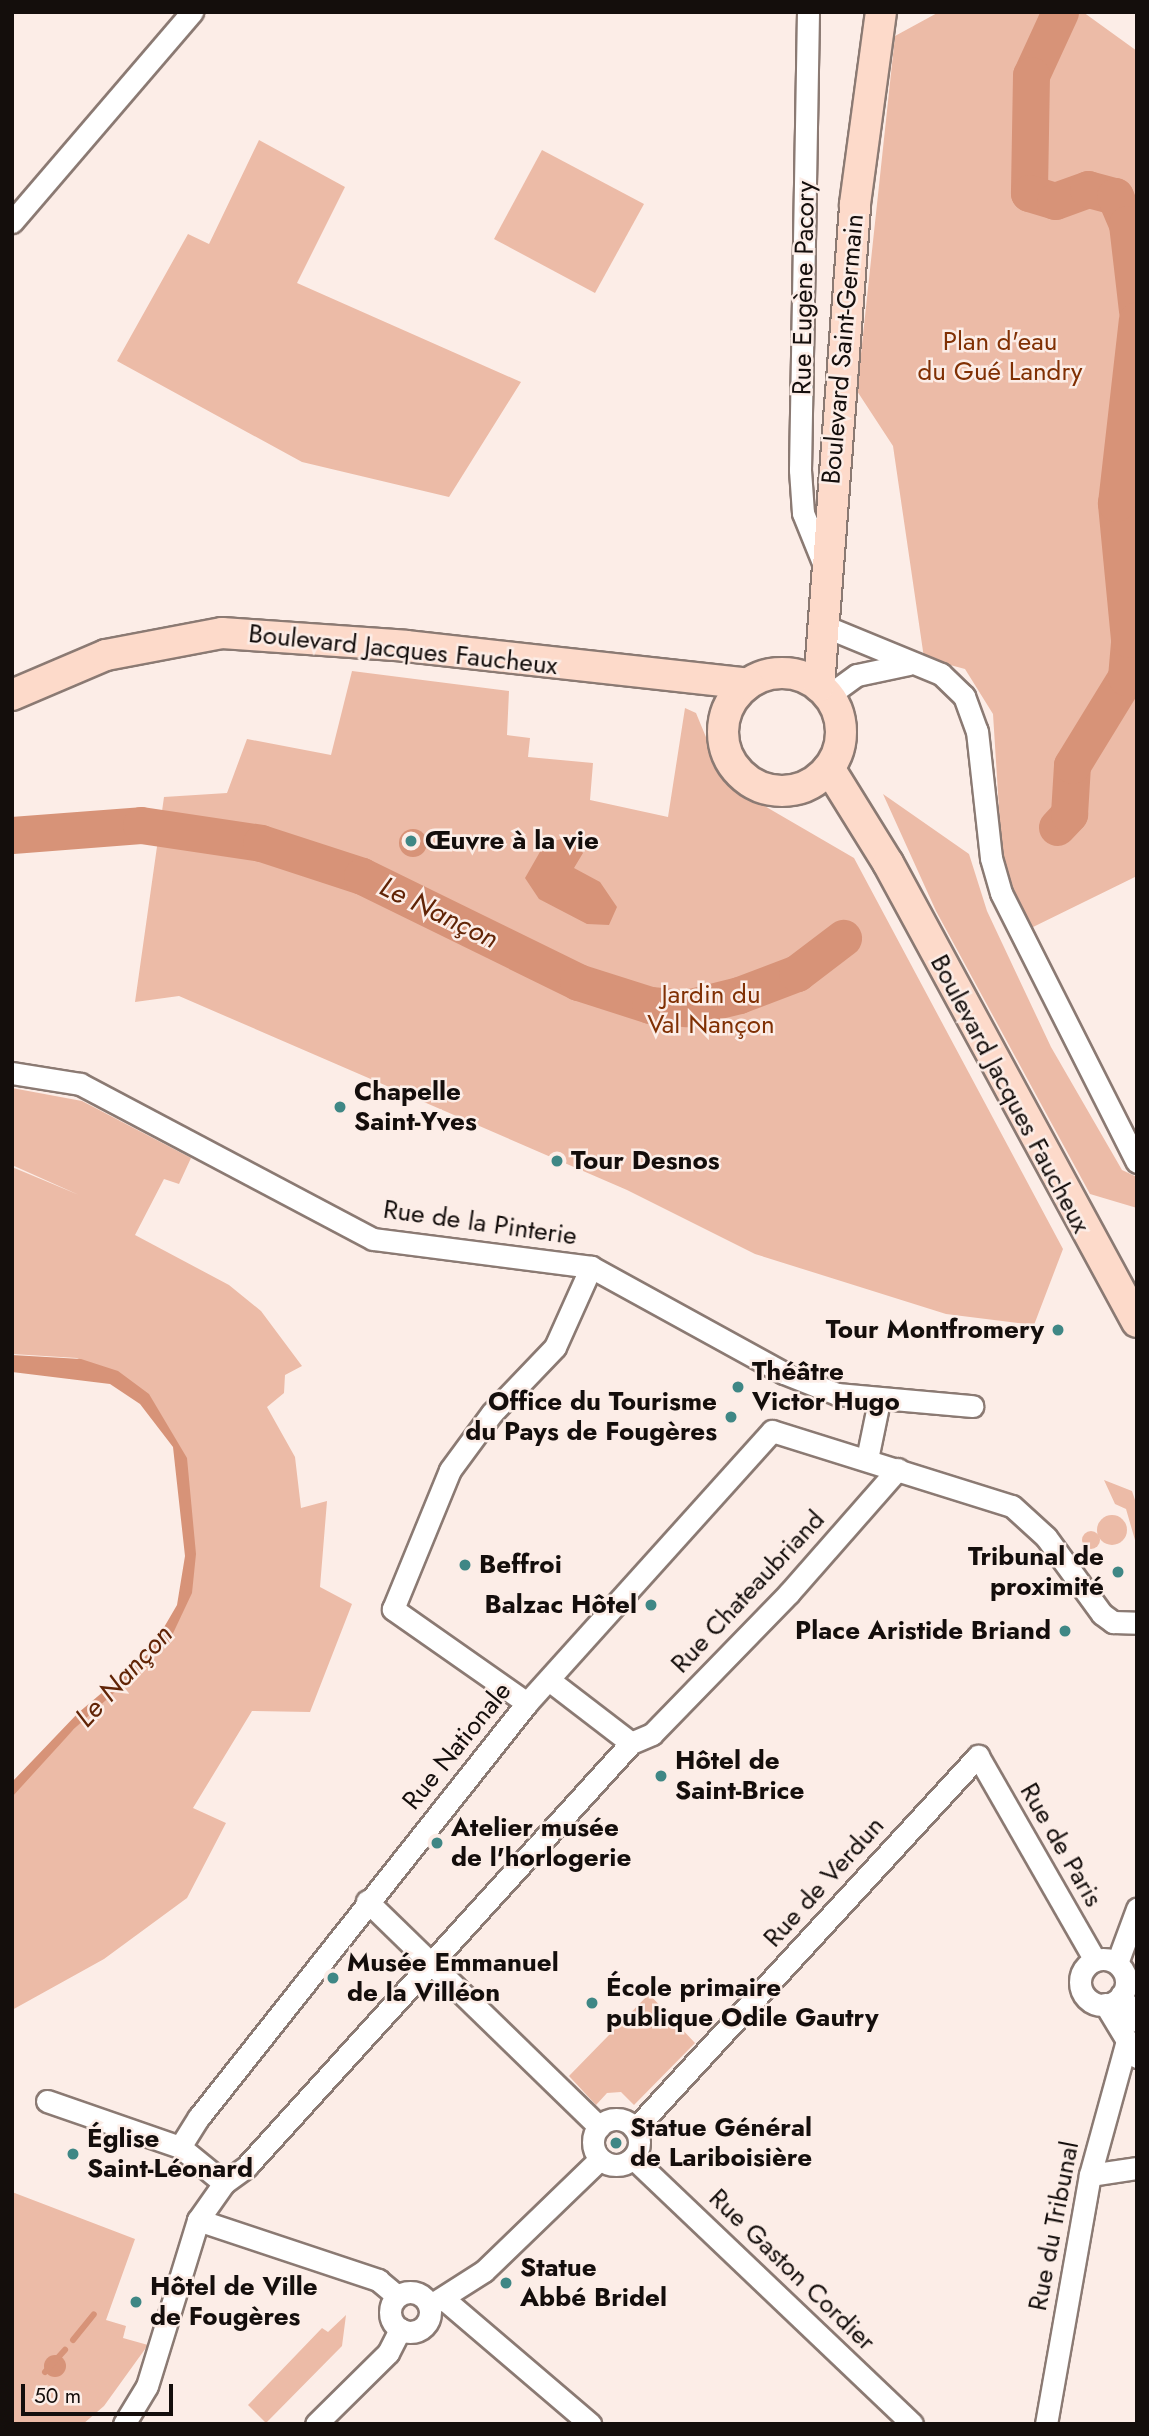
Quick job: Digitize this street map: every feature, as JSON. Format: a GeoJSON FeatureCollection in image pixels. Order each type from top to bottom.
{"type":"FeatureCollection","features":[{"type":"Feature","properties":{"kind":"main road","name":"Boulevard Saint-Germain"},"geometry":{"type":"LineString","coordinates":[[824,691],[829,628],[825,549],[855,204],[881,12]]}},
{"type":"Feature","properties":{"kind":"main road","name":"Rue Eugène Pacory"},"geometry":{"type":"LineString","coordinates":[[787,673],[815,624],[825,549]]}},
{"type":"Feature","properties":{"kind":"main road","name":"Boulevard Jacques Faucheux"},"geometry":{"type":"LineString","coordinates":[[12,695],[106,655],[222,634],[406,646],[677,679],[748,684]]}},
{"type":"Feature","properties":{"kind":"main road"},"geometry":{"type":"LineString","coordinates":[[787,673],[824,691],[842,732],[829,768],[803,787],[765,788],[735,766],[723,731],[726,712],[748,684],[787,673]]}},
{"type":"Feature","properties":{"kind":"main road","name":"Boulevard Jacques Faucheux"},"geometry":{"type":"LineString","coordinates":[[677,679],[726,712]]}},
{"type":"Feature","properties":{"kind":"main road","name":"Boulevard Jacques Faucheux"},"geometry":{"type":"LineString","coordinates":[[829,768],[888,863],[1137,1322]]}},
{"type":"Feature","properties":{"kind":"main road","name":"Boulevard Jacques Faucheux"},"geometry":{"type":"LineString","coordinates":[[803,787],[888,863]]}},
{"type":"Feature","properties":{"kind":"street"},"geometry":{"type":"LineString","coordinates":[[12,222],[192,12]]}},
{"type":"Feature","properties":{"kind":"street","name":"Rue Eugène Pacory"},"geometry":{"type":"LineString","coordinates":[[808,12],[800,470],[803,513],[825,549]]}},
{"type":"Feature","properties":{"kind":"street"},"geometry":{"type":"LineString","coordinates":[[829,628],[911,664],[941,674],[964,696],[976,731],[991,858],[1001,893],[1137,1162]]}},
{"type":"Feature","properties":{"kind":"street"},"geometry":{"type":"LineString","coordinates":[[824,691],[857,675],[911,664]]}},
{"type":"Feature","properties":{"kind":"street","name":"Rue de la Pinterie"},"geometry":{"type":"LineString","coordinates":[[12,1073],[80,1084],[373,1240],[592,1266],[785,1373],[879,1401],[972,1406]]}},
{"type":"Feature","properties":{"kind":"street"},"geometry":{"type":"LineString","coordinates":[[527,1703],[393,1609],[450,1470],[492,1413],[555,1347],[592,1266]]}},
{"type":"Feature","properties":{"kind":"street"},"geometry":{"type":"LineString","coordinates":[[879,1401],[867,1459],[1025,1514],[1102,1614],[1112,1622],[1137,1623]]}},
{"type":"Feature","properties":{"kind":"street","name":"Rue Nationale"},"geometry":{"type":"LineString","coordinates":[[180,2147],[208,2106],[367,1901],[527,1703],[766,1437],[772,1431],[867,1459]]}},
{"type":"Feature","properties":{"kind":"street","name":"Rue Chateaubriand"},"geometry":{"type":"LineString","coordinates":[[124,2424],[147,2386],[198,2220],[224,2183],[247,2166],[631,1743],[670,1715],[898,1469]]}},
{"type":"Feature","properties":{"kind":"street"},"geometry":{"type":"LineString","coordinates":[[550,1680],[631,1743]]}},
{"type":"Feature","properties":{"kind":"street","name":"Rue de Paris"},"geometry":{"type":"LineString","coordinates":[[978,1756],[1095,1961]]}},
{"type":"Feature","properties":{"kind":"street","name":"Rue de Verdun"},"geometry":{"type":"LineString","coordinates":[[635,2129],[715,2047],[978,1756]]}},
{"type":"Feature","properties":{"kind":"street"},"geometry":{"type":"LineString","coordinates":[[367,1901],[599,2127]]}},
{"type":"Feature","properties":{"kind":"street"},"geometry":{"type":"LineString","coordinates":[[1116,1963],[1137,1909]]}},
{"type":"Feature","properties":{"kind":"street"},"geometry":{"type":"LineString","coordinates":[[1132,2049],[1113,2000],[1125,1975],[1116,1963],[1095,1961],[1081,1984],[1091,2001],[1113,2000],[1137,2021]]}},
{"type":"Feature","properties":{"kind":"street","name":"Rue du Tribunal"},"geometry":{"type":"LineString","coordinates":[[1046,2424],[1090,2175],[1132,2049]]}},
{"type":"Feature","properties":{"kind":"street"},"geometry":{"type":"LineString","coordinates":[[47,2101],[180,2147],[224,2183]]}},
{"type":"Feature","properties":{"kind":"street"},"geometry":{"type":"LineString","coordinates":[[618,2119],[635,2129],[639,2144],[633,2158],[614,2165],[600,2159],[593,2147],[599,2127],[618,2119]]}},
{"type":"Feature","properties":{"kind":"street","name":"Rue Gaston Cordier"},"geometry":{"type":"LineString","coordinates":[[633,2158],[912,2424]]}},
{"type":"Feature","properties":{"kind":"street"},"geometry":{"type":"LineString","coordinates":[[400,2329],[422,2328],[437,2303],[600,2159]]}},
{"type":"Feature","properties":{"kind":"street"},"geometry":{"type":"LineString","coordinates":[[1090,2175],[1137,2168]]}},
{"type":"Feature","properties":{"kind":"street"},"geometry":{"type":"LineString","coordinates":[[198,2220],[379,2280],[397,2296]]}},
{"type":"Feature","properties":{"kind":"street"},"geometry":{"type":"LineString","coordinates":[[397,2296],[413,2292],[437,2303],[590,2424]]}},
{"type":"Feature","properties":{"kind":"street"},"geometry":{"type":"LineString","coordinates":[[397,2296],[390,2313],[400,2329]]}},
{"type":"Feature","properties":{"kind":"street"},"geometry":{"type":"LineString","coordinates":[[316,2424],[388,2353],[400,2329]]}},
{"type":"Feature","properties":{"kind":"green space","name":"Plan d'eau du Gué Landry"},"geometry":{"type":"Polygon","coordinates":[[[939,12],[1083,12],[1137,51],[1137,876],[1029,929],[1003,872],[993,714],[965,669],[924,658],[893,446],[857,391],[895,36],[939,12]]]}},
{"type":"Feature","properties":{"kind":"green space"},"geometry":{"type":"Polygon","coordinates":[[[259,140],[345,187],[297,283],[521,382],[449,497],[302,462],[117,361],[188,234],[209,244],[259,140]]]}},
{"type":"Feature","properties":{"kind":"green space"},"geometry":{"type":"Polygon","coordinates":[[[542,150],[644,204],[595,293],[494,239],[542,150]]]}},
{"type":"Feature","properties":{"kind":"green space","name":"Jardin du Val Nançon"},"geometry":{"type":"Polygon","coordinates":[[[352,671],[509,691],[507,735],[530,738],[528,757],[593,763],[590,800],[668,817],[685,708],[696,713],[725,783],[854,858],[1063,1249],[1034,1325],[946,1314],[755,1254],[627,1190],[179,996],[135,1002],[164,797],[227,793],[247,739],[331,755],[352,671]]]}},
{"type":"Feature","properties":{"kind":"green space"},"geometry":{"type":"Polygon","coordinates":[[[883,794],[969,854],[987,911],[1051,1047],[1122,1170],[1137,1177],[1137,1208],[1090,1194],[936,911],[883,794]]]}},
{"type":"Feature","properties":{"kind":"green space"},"geometry":{"type":"Polygon","coordinates":[[[12,1088],[82,1101],[191,1158],[179,1184],[164,1179],[135,1235],[229,1285],[261,1311],[302,1366],[285,1375],[284,1393],[267,1407],[295,1457],[301,1508],[327,1501],[320,1587],[352,1604],[310,1712],[252,1711],[193,1808],[226,1823],[187,1898],[104,1959],[12,2010],[12,1789],[166,1640],[192,1561],[186,1464],[140,1390],[77,1358],[12,1354],[12,1167],[79,1195],[12,1165],[12,1088]]]}},
{"type":"Feature","properties":{"kind":"green space"},"geometry":{"type":"Polygon","coordinates":[[[1104,1480],[1132,1491],[1137,1506],[1135,1540],[1126,1509],[1115,1504],[1104,1480]]]}},
{"type":"Feature","properties":{"kind":"green space"},"geometry":{"type":"Polygon","coordinates":[[[1112,1515],[1123,1519],[1127,1530],[1123,1541],[1112,1545],[1101,1541],[1097,1530],[1101,1519],[1112,1515]]]}},
{"type":"Feature","properties":{"kind":"green space"},"geometry":{"type":"Polygon","coordinates":[[[1091,1531],[1097,1534],[1100,1540],[1097,1546],[1091,1549],[1085,1546],[1082,1540],[1085,1534],[1091,1531]]]}},
{"type":"Feature","properties":{"kind":"green space"},"geometry":{"type":"Polygon","coordinates":[[[649,1994],[695,2043],[634,2105],[621,2092],[607,2093],[596,2105],[569,2076],[649,1994]]]}},
{"type":"Feature","properties":{"kind":"green space"},"geometry":{"type":"Polygon","coordinates":[[[12,2192],[135,2239],[106,2320],[126,2326],[123,2338],[148,2345],[104,2406],[83,2424],[12,2424],[12,2192]]]}},
{"type":"Feature","properties":{"kind":"green space"},"geometry":{"type":"Polygon","coordinates":[[[346,2315],[342,2346],[266,2423],[248,2405],[322,2328],[328,2332],[346,2315]]]}},
{"type":"Feature","properties":{"kind":"water"},"geometry":{"type":"Polygon","coordinates":[[[413,829],[423,833],[427,843],[423,853],[413,857],[403,853],[399,843],[403,833],[413,829]]]}},
{"type":"Feature","properties":{"kind":"water"},"geometry":{"type":"Polygon","coordinates":[[[569,837],[583,853],[574,868],[600,882],[617,907],[609,925],[587,924],[539,899],[525,878],[545,843],[569,837]]]}},
{"type":"Feature","properties":{"kind":"water"},"geometry":{"type":"Polygon","coordinates":[[[12,1355],[81,1359],[118,1371],[149,1394],[187,1458],[196,1554],[192,1593],[168,1644],[74,1729],[12,1797],[12,1782],[78,1713],[149,1653],[177,1605],[185,1556],[173,1447],[140,1404],[110,1384],[12,1372],[12,1355]]]}},
{"type":"Feature","properties":{"kind":"water"},"geometry":{"type":"Polygon","coordinates":[[[55,2355],[63,2358],[66,2366],[63,2374],[55,2377],[47,2374],[44,2366],[47,2358],[55,2355]]]}},
{"type":"Feature","properties":{"kind":"waterway","name":"Le Nançon"},"geometry":{"type":"LineString","coordinates":[[1060,12],[1031,75],[1029,193],[1055,201],[1088,189],[1115,196],[1127,224],[1137,310]]}},
{"type":"Feature","properties":{"kind":"waterway","name":"Le Nançon"},"geometry":{"type":"LineString","coordinates":[[1057,827],[1069,814],[1072,765],[1126,677],[1129,639],[1116,503],[1137,320]]}},
{"type":"Feature","properties":{"kind":"waterway","name":"Le Nançon"},"geometry":{"type":"LineString","coordinates":[[12,835],[141,825],[261,843],[362,876],[578,982],[650,1005],[687,1008],[739,995],[797,973],[843,938]]}},
{"type":"Feature","properties":{"kind":"waterway"},"geometry":{"type":"LineString","coordinates":[[73,2340],[94,2314]]}},
{"type":"Feature","properties":{"kind":"waterway"},"geometry":{"type":"LineString","coordinates":[[45,2372],[65,2350]]}},
{"type":"Feature","properties":{"kind":"place","name":"Œuvre à la vie"},"geometry":{"type":"Point","coordinates":[411,841]}},
{"type":"Feature","properties":{"kind":"place","name":"Chapelle Saint-Yves"},"geometry":{"type":"Point","coordinates":[340,1107]}},
{"type":"Feature","properties":{"kind":"place","name":"Tour Desnos"},"geometry":{"type":"Point","coordinates":[557,1161]}},
{"type":"Feature","properties":{"kind":"place","name":"Tour Montfromery"},"geometry":{"type":"Point","coordinates":[1058,1330]}},
{"type":"Feature","properties":{"kind":"place","name":"Théâtre Victor Hugo"},"geometry":{"type":"Point","coordinates":[738,1387]}},
{"type":"Feature","properties":{"kind":"place","name":"Office du Tourisme du Pays de Fougères"},"geometry":{"type":"Point","coordinates":[731,1417]}},
{"type":"Feature","properties":{"kind":"place","name":"Beffroi"},"geometry":{"type":"Point","coordinates":[465,1565]}},
{"type":"Feature","properties":{"kind":"place","name":"Tribunal de proximité"},"geometry":{"type":"Point","coordinates":[1118,1572]}},
{"type":"Feature","properties":{"kind":"place","name":"Balzac Hôtel"},"geometry":{"type":"Point","coordinates":[651,1605]}},
{"type":"Feature","properties":{"kind":"place","name":"Place Aristide Briand"},"geometry":{"type":"Point","coordinates":[1065,1631]}},
{"type":"Feature","properties":{"kind":"place","name":"Hôtel de Saint-Brice"},"geometry":{"type":"Point","coordinates":[661,1776]}},
{"type":"Feature","properties":{"kind":"place","name":"Atelier musée de l'horlogerie"},"geometry":{"type":"Point","coordinates":[437,1843]}},
{"type":"Feature","properties":{"kind":"place","name":"Musée Emmanuel de la Villéon"},"geometry":{"type":"Point","coordinates":[333,1978]}},
{"type":"Feature","properties":{"kind":"place","name":"École primaire publique Odile Gautry"},"geometry":{"type":"Point","coordinates":[592,2003]}},
{"type":"Feature","properties":{"kind":"place","name":"Statue Général de Lariboisière"},"geometry":{"type":"Point","coordinates":[616,2143]}},
{"type":"Feature","properties":{"kind":"place","name":"Église Saint-Léonard"},"geometry":{"type":"Point","coordinates":[73,2154]}},
{"type":"Feature","properties":{"kind":"place","name":"Statue Abbé Bridel"},"geometry":{"type":"Point","coordinates":[506,2283]}},
{"type":"Feature","properties":{"kind":"place","name":"Hôtel de Ville de Fougères"},"geometry":{"type":"Point","coordinates":[136,2302]}}]}
